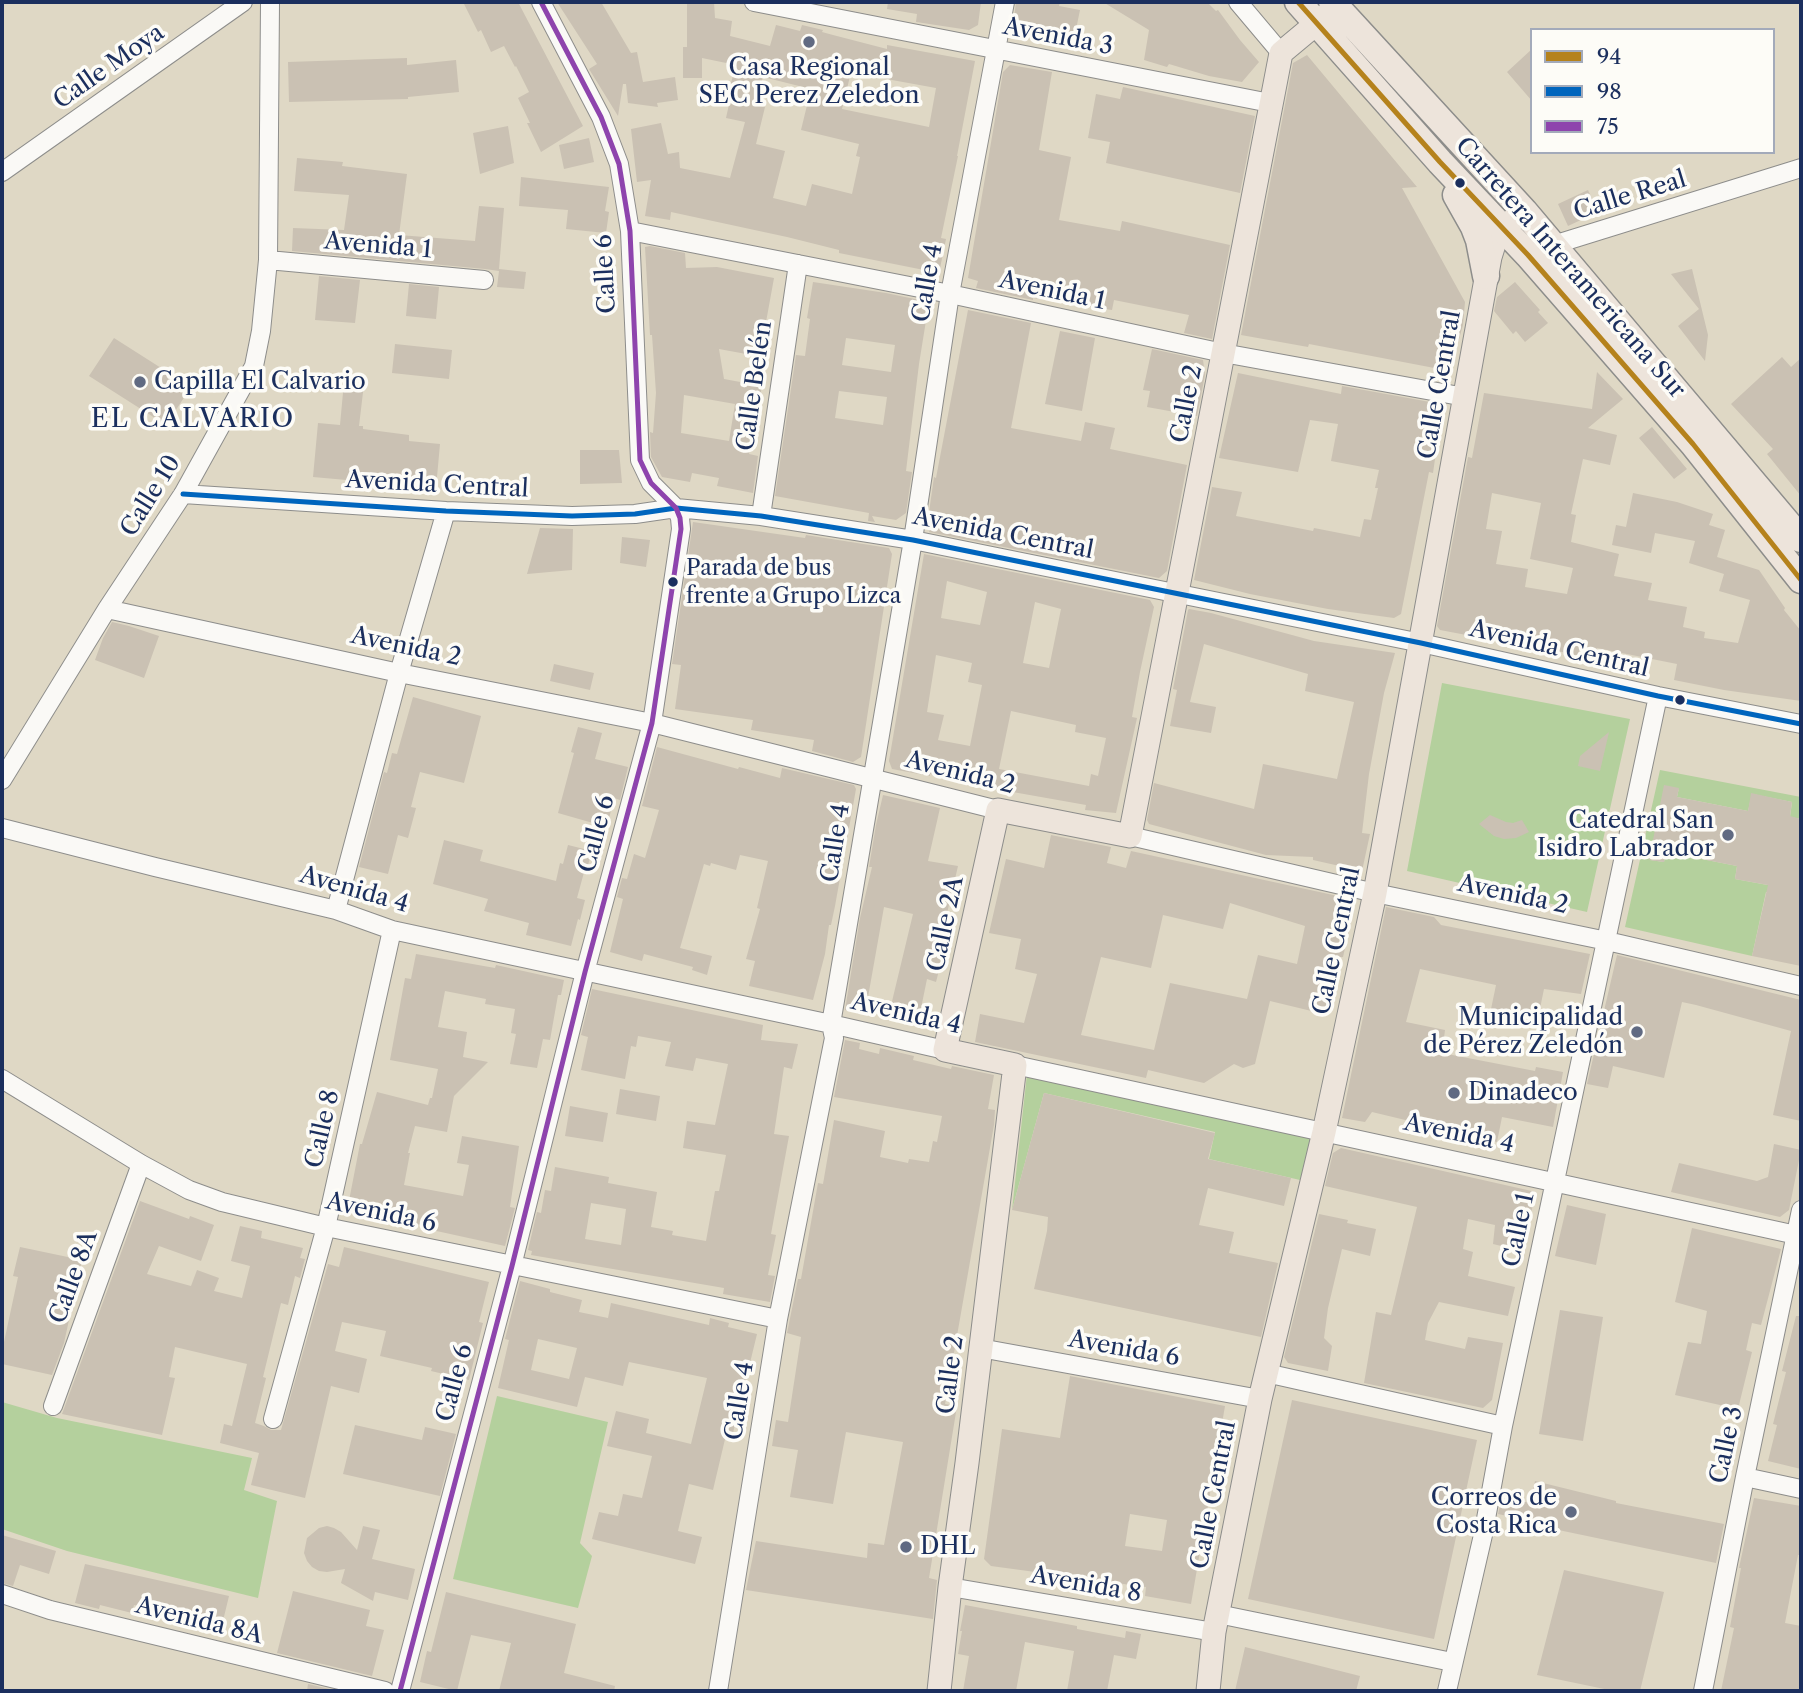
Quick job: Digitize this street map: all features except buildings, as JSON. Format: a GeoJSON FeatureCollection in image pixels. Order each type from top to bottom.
{"type":"FeatureCollection","features":[{"type":"Feature","properties":{"kind":"highway","name":"Carretera Interamericana Sur"},"geometry":{"type":"LineString","coordinates":[[1298,2],[1329,10],[1524,211],[1801,538]]}},
{"type":"Feature","properties":{"kind":"highway","name":"Carretera Interamericana Sur"},"geometry":{"type":"LineString","coordinates":[[1329,10],[1440,162],[1528,255],[1693,444],[1801,579]]}},
{"type":"Feature","properties":{"kind":"highway"},"geometry":{"type":"LineString","coordinates":[[1440,162],[1474,227],[1486,276]]}},
{"type":"Feature","properties":{"kind":"main road"},"geometry":{"type":"LineString","coordinates":[[1281,53],[1329,10]]}},
{"type":"Feature","properties":{"kind":"main road","name":"Calle 2"},"geometry":{"type":"LineString","coordinates":[[1130,836],[1281,53]]}},
{"type":"Feature","properties":{"kind":"main road","name":"Calle Central"},"geometry":{"type":"LineString","coordinates":[[1208,1691],[1216,1623],[1260,1399],[1324,1132],[1375,894],[1492,247],[1502,229],[1524,211]]}},
{"type":"Feature","properties":{"kind":"main road","name":"Avenida 2"},"geometry":{"type":"LineString","coordinates":[[998,810],[1130,836]]}},
{"type":"Feature","properties":{"kind":"main road","name":"Calle 2A"},"geometry":{"type":"LineString","coordinates":[[945,1050],[998,810]]}},
{"type":"Feature","properties":{"kind":"main road","name":"Avenida 4"},"geometry":{"type":"LineString","coordinates":[[945,1050],[1014,1065]]}},
{"type":"Feature","properties":{"kind":"main road","name":"Calle 2"},"geometry":{"type":"LineString","coordinates":[[939,1691],[1014,1065]]}},
{"type":"Feature","properties":{"kind":"street","name":"Calle Moya"},"geometry":{"type":"LineString","coordinates":[[2,172],[243,2]]}},
{"type":"Feature","properties":{"kind":"street","name":"Calle 10"},"geometry":{"type":"LineString","coordinates":[[2,780],[107,609],[183,494],[254,366],[261,331],[268,260],[270,2]]}},
{"type":"Feature","properties":{"kind":"street","name":"Calle 6"},"geometry":{"type":"LineString","coordinates":[[400,1691],[512,1266],[585,972],[652,723],[681,529],[676,508],[651,483],[640,460],[629,231],[620,164],[601,117],[541,2]]}},
{"type":"Feature","properties":{"kind":"street","name":"Avenida 3"},"geometry":{"type":"LineString","coordinates":[[754,2],[1270,103]]}},
{"type":"Feature","properties":{"kind":"street","name":"Calle 4"},"geometry":{"type":"LineString","coordinates":[[718,1691],[778,1319],[834,1038],[831,1024],[913,540],[950,295],[1004,2]]}},
{"type":"Feature","properties":{"kind":"street"},"geometry":{"type":"LineString","coordinates":[[1238,2],[1281,53]]}},
{"type":"Feature","properties":{"kind":"street","name":"Calle Real"},"geometry":{"type":"LineString","coordinates":[[1553,245],[1801,168]]}},
{"type":"Feature","properties":{"kind":"street","name":"Avenida 1"},"geometry":{"type":"LineString","coordinates":[[629,231],[1223,353],[1465,397]]}},
{"type":"Feature","properties":{"kind":"street","name":"Avenida 1"},"geometry":{"type":"LineString","coordinates":[[268,260],[484,280]]}},
{"type":"Feature","properties":{"kind":"street","name":"Calle Belén"},"geometry":{"type":"LineString","coordinates":[[761,516],[798,264]]}},
{"type":"Feature","properties":{"kind":"street","name":"Avenida Central"},"geometry":{"type":"LineString","coordinates":[[183,494],[446,511],[572,516],[635,514],[676,508],[761,516],[913,540],[1801,724]]}},
{"type":"Feature","properties":{"kind":"street"},"geometry":{"type":"LineString","coordinates":[[336,910],[399,673],[446,511]]}},
{"type":"Feature","properties":{"kind":"street","name":"Avenida 2"},"geometry":{"type":"LineString","coordinates":[[107,609],[399,673],[652,723],[998,810]]}},
{"type":"Feature","properties":{"kind":"street","name":"Calle 1"},"geometry":{"type":"LineString","coordinates":[[1447,1691],[1483,1535],[1503,1426],[1658,696]]}},
{"type":"Feature","properties":{"kind":"street","name":"Avenida 4"},"geometry":{"type":"LineString","coordinates":[[2,828],[336,910],[392,930],[945,1050]]}},
{"type":"Feature","properties":{"kind":"street","name":"Avenida 2"},"geometry":{"type":"LineString","coordinates":[[1130,836],[1375,894],[1606,941],[1801,986]]}},
{"type":"Feature","properties":{"kind":"street","name":"Calle 8"},"geometry":{"type":"LineString","coordinates":[[273,1419],[326,1227],[392,930]]}},
{"type":"Feature","properties":{"kind":"street","name":"Avenida 4"},"geometry":{"type":"LineString","coordinates":[[1014,1065],[1799,1235]]}},
{"type":"Feature","properties":{"kind":"street","name":"Avenida 6"},"geometry":{"type":"LineString","coordinates":[[2,1079],[141,1164],[189,1189],[222,1202],[326,1227],[778,1319]]}},
{"type":"Feature","properties":{"kind":"street","name":"Calle 8A"},"geometry":{"type":"LineString","coordinates":[[53,1406],[141,1164]]}},
{"type":"Feature","properties":{"kind":"street","name":"Calle 3"},"geometry":{"type":"LineString","coordinates":[[1703,1691],[1745,1477],[1799,1235],[1801,1210]]}},
{"type":"Feature","properties":{"kind":"street","name":"Avenida 6"},"geometry":{"type":"LineString","coordinates":[[980,1348],[1260,1399]]}},
{"type":"Feature","properties":{"kind":"street"},"geometry":{"type":"LineString","coordinates":[[1266,1373],[1503,1426]]}},
{"type":"Feature","properties":{"kind":"street"},"geometry":{"type":"LineString","coordinates":[[1745,1477],[1801,1489]]}},
{"type":"Feature","properties":{"kind":"street","name":"Avenida 8"},"geometry":{"type":"LineString","coordinates":[[950,1587],[1216,1623],[1452,1662]]}},
{"type":"Feature","properties":{"kind":"street","name":"Avenida 8A"},"geometry":{"type":"LineString","coordinates":[[2,1594],[50,1610],[385,1691]]}},
{"type":"Feature","properties":{"kind":"green space"},"geometry":{"type":"Polygon","coordinates":[[[1442,683],[1630,719],[1587,912],[1407,871],[1442,683]]]}},
{"type":"Feature","properties":{"kind":"green space"},"geometry":{"type":"Polygon","coordinates":[[[1660,770],[1801,797],[1801,819],[1790,817],[1792,802],[1752,794],[1748,811],[1677,797],[1679,788],[1650,860],[1664,862],[1666,852],[1737,866],[1735,879],[1773,886],[1776,874],[1801,879],[1801,898],[1766,892],[1752,956],[1625,927],[1660,770]]]}},
{"type":"Feature","properties":{"kind":"green space"},"geometry":{"type":"Polygon","coordinates":[[[1027,1074],[1312,1138],[1300,1180],[1209,1159],[1215,1132],[1044,1093],[1012,1210],[1027,1074]]]}},
{"type":"Feature","properties":{"kind":"green space"},"geometry":{"type":"Polygon","coordinates":[[[497,1396],[608,1422],[580,1543],[592,1556],[578,1608],[453,1579],[497,1396]]]}},
{"type":"Feature","properties":{"kind":"green space"},"geometry":{"type":"Polygon","coordinates":[[[2,1402],[57,1418],[252,1458],[244,1490],[277,1501],[258,1598],[67,1551],[2,1529],[2,1402]]]}},
{"type":"Feature","properties":{"kind":"transit line","name":"75"},"geometry":{"type":"LineString","coordinates":[[400,1691],[512,1266],[585,972],[652,723],[681,529],[676,508],[651,483],[640,460],[630,231],[619,164],[601,117],[541,2]]}},
{"type":"Feature","properties":{"kind":"transit line","name":"94"},"geometry":{"type":"LineString","coordinates":[[1298,2],[1440,162],[1528,255],[1693,444],[1801,580]]}},
{"type":"Feature","properties":{"kind":"transit line","name":"98"},"geometry":{"type":"LineString","coordinates":[[183,494],[446,511],[572,516],[635,514],[676,508],[761,516],[913,540],[1421,643],[1658,696],[1801,724]]}},
{"type":"Feature","properties":{"kind":"place","name":"Casa Regional SEC Perez Zeledon"},"geometry":{"type":"Point","coordinates":[809,42]}},
{"type":"Feature","properties":{"kind":"place","name":"Capilla El Calvario"},"geometry":{"type":"Point","coordinates":[140,382]}},
{"type":"Feature","properties":{"kind":"place","name":"Parada de bus frente a Grupo Lizca"},"geometry":{"type":"Point","coordinates":[673,582]}},
{"type":"Feature","properties":{"kind":"place","name":"Catedral San Isidro Labrador"},"geometry":{"type":"Point","coordinates":[1728,835]}},
{"type":"Feature","properties":{"kind":"place","name":"Municipalidad de Pérez Zeledón"},"geometry":{"type":"Point","coordinates":[1637,1032]}},
{"type":"Feature","properties":{"kind":"place","name":"Dinadeco"},"geometry":{"type":"Point","coordinates":[1454,1093]}},
{"type":"Feature","properties":{"kind":"place","name":"Correos de Costa Rica"},"geometry":{"type":"Point","coordinates":[1571,1512]}},
{"type":"Feature","properties":{"kind":"place","name":"DHL"},"geometry":{"type":"Point","coordinates":[906,1547]}},
{"type":"Feature","properties":{"kind":"district","name":"EL CALVARIO"},"geometry":{"type":"Point","coordinates":[193,419]}}]}
